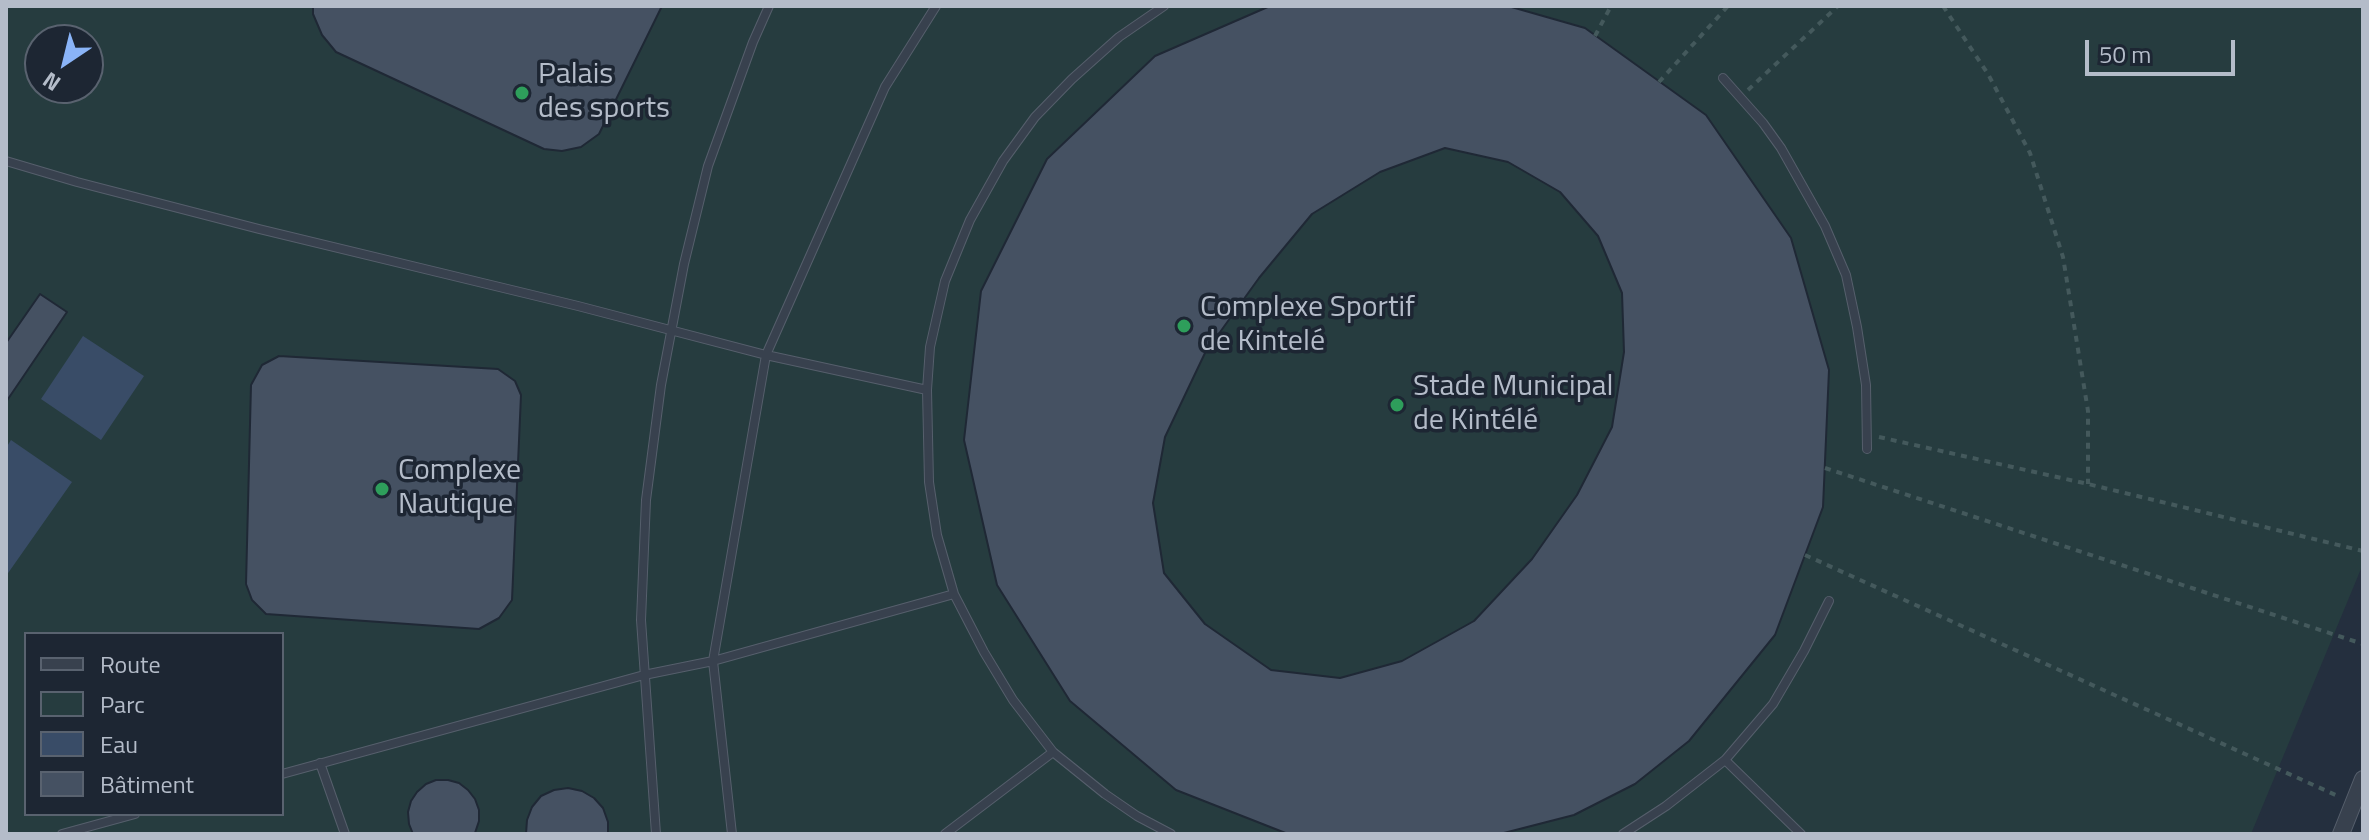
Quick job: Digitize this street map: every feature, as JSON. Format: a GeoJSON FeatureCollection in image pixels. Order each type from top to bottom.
{"type":"FeatureCollection","features":[{"type":"Feature","properties":{"kind":"street"},"geometry":{"type":"LineString","coordinates":[[2341,834],[2358,804],[2363,779]]}},
{"type":"Feature","properties":{"kind":"lane"},"geometry":{"type":"LineString","coordinates":[[656,834],[641,620],[646,500],[661,385],[684,264],[708,166],[769,6]]}},
{"type":"Feature","properties":{"kind":"lane"},"geometry":{"type":"LineString","coordinates":[[732,834],[713,661],[766,355],[885,87],[936,6]]}},
{"type":"Feature","properties":{"kind":"lane"},"geometry":{"type":"LineString","coordinates":[[1164,6],[1119,37],[1072,79],[1035,117],[1003,161],[970,220],[945,281],[930,347],[927,390],[929,482],[937,535],[954,594],[984,652],[1013,700],[1053,752],[1105,794],[1171,834]]}},
{"type":"Feature","properties":{"kind":"lane"},"geometry":{"type":"LineString","coordinates":[[1723,78],[1781,148],[1825,226],[1846,275],[1866,385],[1867,449]]}},
{"type":"Feature","properties":{"kind":"lane"},"geometry":{"type":"LineString","coordinates":[[6,161],[259,229],[766,355],[927,390]]}},
{"type":"Feature","properties":{"kind":"lane"},"geometry":{"type":"LineString","coordinates":[[284,773],[954,594]]}},
{"type":"Feature","properties":{"kind":"lane"},"geometry":{"type":"LineString","coordinates":[[1623,834],[1666,806],[1725,760],[1773,704],[1829,601]]}},
{"type":"Feature","properties":{"kind":"lane"},"geometry":{"type":"LineString","coordinates":[[945,834],[1053,752]]}},
{"type":"Feature","properties":{"kind":"lane"},"geometry":{"type":"LineString","coordinates":[[1725,760],[1801,834]]}},
{"type":"Feature","properties":{"kind":"lane"},"geometry":{"type":"LineString","coordinates":[[320,763],[345,834]]}},
{"type":"Feature","properties":{"kind":"lane"},"geometry":{"type":"LineString","coordinates":[[62,834],[128,816]]}},
{"type":"Feature","properties":{"kind":"path"},"geometry":{"type":"LineString","coordinates":[[1595,36],[1611,6]]}},
{"type":"Feature","properties":{"kind":"path"},"geometry":{"type":"LineString","coordinates":[[1659,82],[1728,6]]}},
{"type":"Feature","properties":{"kind":"path"},"geometry":{"type":"LineString","coordinates":[[1740,97],[1838,6]]}},
{"type":"Feature","properties":{"kind":"path"},"geometry":{"type":"LineString","coordinates":[[1943,6],[1988,74],[2030,153],[2063,257],[2088,411],[2088,484]]}},
{"type":"Feature","properties":{"kind":"path"},"geometry":{"type":"LineString","coordinates":[[1866,435],[2088,484],[2363,551]]}},
{"type":"Feature","properties":{"kind":"path"},"geometry":{"type":"LineString","coordinates":[[1825,468],[2363,644]]}},
{"type":"Feature","properties":{"kind":"path"},"geometry":{"type":"LineString","coordinates":[[1805,555],[2358,804]]}},
{"type":"Feature","properties":{"kind":"green space","name":"Complexe Sportif de Kintelé"},"geometry":{"type":"Polygon","coordinates":[[[6,6],[2363,6],[2363,564],[2251,834],[6,834],[6,6]]]}},
{"type":"Feature","properties":{"kind":"water"},"geometry":{"type":"Polygon","coordinates":[[[83,336],[144,376],[101,440],[41,399],[83,336]]]}},
{"type":"Feature","properties":{"kind":"water"},"geometry":{"type":"Polygon","coordinates":[[[11,440],[72,482],[6,576],[6,448],[11,440]]]}},
{"type":"Feature","properties":{"kind":"building","name":"Palais des sports"},"geometry":{"type":"Polygon","coordinates":[[[313,6],[662,6],[599,134],[581,147],[562,151],[544,149],[336,52],[322,35],[313,6]]]}},
{"type":"Feature","properties":{"kind":"building","name":"Stade Municipal de Kintélé"},"geometry":{"type":"Polygon","coordinates":[[[1270,6],[1508,6],[1585,28],[1706,115],[1791,238],[1829,370],[1823,507],[1775,635],[1689,741],[1635,784],[1574,815],[1500,834],[1288,834],[1176,790],[1070,701],[997,585],[964,440],[981,291],[1047,159],[1155,56],[1270,6]],[[1445,148],[1380,172],[1312,214],[1259,278],[1205,353],[1165,437],[1153,503],[1164,573],[1205,624],[1271,670],[1340,678],[1402,661],[1474,621],[1532,559],[1577,495],[1612,427],[1624,352],[1622,293],[1598,236],[1560,192],[1508,162],[1445,148]]]}},
{"type":"Feature","properties":{"kind":"building"},"geometry":{"type":"Polygon","coordinates":[[[40,294],[67,312],[6,402],[6,343],[40,294]]]}},
{"type":"Feature","properties":{"kind":"building","name":"Complexe Nautique"},"geometry":{"type":"Polygon","coordinates":[[[279,356],[498,369],[515,381],[521,395],[512,600],[499,618],[479,629],[266,614],[252,600],[246,584],[251,385],[262,365],[279,356]]]}},
{"type":"Feature","properties":{"kind":"building"},"geometry":{"type":"Polygon","coordinates":[[[436,780],[459,783],[475,799],[479,810],[477,834],[413,834],[408,812],[411,801],[426,784],[436,780]]]}},
{"type":"Feature","properties":{"kind":"building"},"geometry":{"type":"Polygon","coordinates":[[[568,788],[582,791],[603,808],[608,834],[526,834],[532,807],[541,796],[568,788]]]}},
{"type":"Feature","properties":{"kind":"place","name":"Palais des sports"},"geometry":{"type":"Point","coordinates":[522,93]}},
{"type":"Feature","properties":{"kind":"place","name":"Complexe Sportif de Kintelé"},"geometry":{"type":"Point","coordinates":[1184,326]}},
{"type":"Feature","properties":{"kind":"place","name":"Stade Municipal de Kintélé"},"geometry":{"type":"Point","coordinates":[1397,405]}},
{"type":"Feature","properties":{"kind":"place","name":"Complexe Nautique"},"geometry":{"type":"Point","coordinates":[382,489]}}]}
